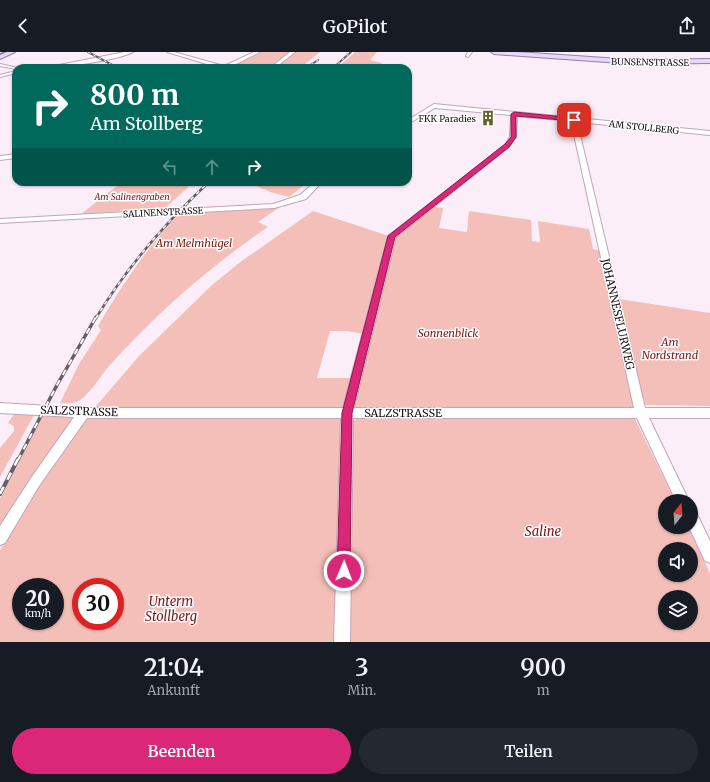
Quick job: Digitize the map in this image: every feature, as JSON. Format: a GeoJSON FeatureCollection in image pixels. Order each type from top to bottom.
{"type":"FeatureCollection","features":[{"type":"Feature","properties":{"kind":"main road"},"geometry":{"type":"LineString","coordinates":[[0,56],[12,52]]}},
{"type":"Feature","properties":{"kind":"main road","name":"BUNSENSTRASSE"},"geometry":{"type":"LineString","coordinates":[[494,52],[634,62],[678,63],[710,61]]}},
{"type":"Feature","properties":{"kind":"street"},"geometry":{"type":"LineString","coordinates":[[70,64],[131,52]]}},
{"type":"Feature","properties":{"kind":"street"},"geometry":{"type":"LineString","coordinates":[[169,52],[211,64]]}},
{"type":"Feature","properties":{"kind":"street"},"geometry":{"type":"LineString","coordinates":[[233,64],[258,52]]}},
{"type":"Feature","properties":{"kind":"street"},"geometry":{"type":"LineString","coordinates":[[277,64],[293,52]]}},
{"type":"Feature","properties":{"kind":"street"},"geometry":{"type":"LineString","coordinates":[[0,65],[12,67]]}},
{"type":"Feature","properties":{"kind":"street"},"geometry":{"type":"LineString","coordinates":[[0,76],[12,73]]}},
{"type":"Feature","properties":{"kind":"street","name":"AM STOLLBERG"},"geometry":{"type":"LineString","coordinates":[[412,120],[434,106],[710,133]]}},
{"type":"Feature","properties":{"kind":"street"},"geometry":{"type":"LineString","coordinates":[[342,642],[347,413],[392,236],[507,146],[513,137],[514,114]]}},
{"type":"Feature","properties":{"kind":"street","name":"JOHANNESFLURWEG"},"geometry":{"type":"LineString","coordinates":[[574,120],[640,412],[680,494]]}},
{"type":"Feature","properties":{"kind":"street"},"geometry":{"type":"LineString","coordinates":[[0,158],[12,156]]}},
{"type":"Feature","properties":{"kind":"street","name":"SALINENSTRASSE"},"geometry":{"type":"LineString","coordinates":[[0,221],[274,206],[303,197],[315,186]]}},
{"type":"Feature","properties":{"kind":"street","name":"SALZSTRASSE"},"geometry":{"type":"LineString","coordinates":[[0,408],[84,413],[710,413]]}},
{"type":"Feature","properties":{"kind":"street"},"geometry":{"type":"LineString","coordinates":[[0,538],[35,482],[84,413]]}},
{"type":"Feature","properties":{"kind":"street"},"geometry":{"type":"LineString","coordinates":[[698,531],[710,556]]}},
{"type":"Feature","properties":{"kind":"green space"},"geometry":{"type":"Polygon","coordinates":[[[260,52],[320,52],[305,64],[234,64],[260,52]]]}},
{"type":"Feature","properties":{"kind":"green space"},"geometry":{"type":"Polygon","coordinates":[[[355,52],[377,52],[370,60],[382,63],[381,64],[342,64],[355,52]]]}},
{"type":"Feature","properties":{"kind":"green space","name":"Am Salinengraben"},"geometry":{"type":"Polygon","coordinates":[[[117,186],[190,186],[165,208],[81,214],[117,186]]]}},
{"type":"Feature","properties":{"kind":"green space"},"geometry":{"type":"Polygon","coordinates":[[[257,186],[303,186],[289,197],[270,192],[257,186]]]}},
{"type":"Feature","properties":{"kind":"green space","name":"Am Melmhügel"},"geometry":{"type":"Polygon","coordinates":[[[280,207],[258,222],[268,227],[204,275],[146,327],[110,365],[85,396],[74,403],[60,403],[79,364],[101,330],[98,326],[116,296],[146,253],[180,213],[280,207]]]}},
{"type":"Feature","properties":{"kind":"green space","name":"Sonnenblick"},"geometry":{"type":"Polygon","coordinates":[[[435,207],[443,208],[439,228],[467,232],[469,211],[531,220],[532,241],[540,242],[538,221],[589,229],[593,249],[601,251],[635,405],[632,409],[357,409],[352,403],[394,239],[399,233],[435,207]]]}},
{"type":"Feature","properties":{"kind":"green space","name":"Unterm Stollberg"},"geometry":{"type":"Polygon","coordinates":[[[313,211],[389,236],[363,334],[347,331],[330,331],[317,378],[351,378],[344,400],[337,642],[0,642],[0,550],[36,488],[78,427],[140,355],[211,286],[239,263],[313,211]]]}},
{"type":"Feature","properties":{"kind":"green space","name":"Am Nordstrand"},"geometry":{"type":"Polygon","coordinates":[[[619,299],[710,313],[710,406],[646,405],[640,390],[619,299]]]}},
{"type":"Feature","properties":{"kind":"green space"},"geometry":{"type":"Polygon","coordinates":[[[15,413],[34,415],[0,477],[0,448],[14,431],[14,426],[8,423],[15,413]]]}},
{"type":"Feature","properties":{"kind":"green space"},"geometry":{"type":"Polygon","coordinates":[[[43,416],[70,416],[74,419],[0,526],[0,498],[43,416]]]}},
{"type":"Feature","properties":{"kind":"green space","name":"Saline"},"geometry":{"type":"Polygon","coordinates":[[[357,418],[635,419],[672,494],[658,494],[658,534],[691,534],[695,542],[658,542],[658,582],[698,582],[698,548],[710,573],[710,642],[348,642],[352,423],[357,418]]]}},
{"type":"Feature","properties":{"kind":"tram line"},"geometry":{"type":"LineString","coordinates":[[0,54],[4,52]]}},
{"type":"Feature","properties":{"kind":"railway"},"geometry":{"type":"LineString","coordinates":[[88,52],[110,64]]}},
{"type":"Feature","properties":{"kind":"railway"},"geometry":{"type":"LineString","coordinates":[[338,64],[351,52]]}},
{"type":"Feature","properties":{"kind":"railway"},"geometry":{"type":"LineString","coordinates":[[312,64],[318,60]]}},
{"type":"Feature","properties":{"kind":"railway"},"geometry":{"type":"LineString","coordinates":[[96,318],[108,299],[148,246],[177,213],[205,186]]}},
{"type":"Feature","properties":{"kind":"railway"},"geometry":{"type":"LineString","coordinates":[[18,460],[57,385],[96,317]]}},
{"type":"Feature","properties":{"kind":"railway"},"geometry":{"type":"LineString","coordinates":[[0,494],[18,459]]}},
{"type":"Feature","properties":{"kind":"place","name":"FKK Paradies"},"geometry":{"type":"Point","coordinates":[488,118]}},
{"type":"Feature","properties":{"kind":"route"},"geometry":{"type":"LineString","coordinates":[[344,571],[347,413],[392,236],[507,146],[513,137],[514,114],[574,120]]}}]}
